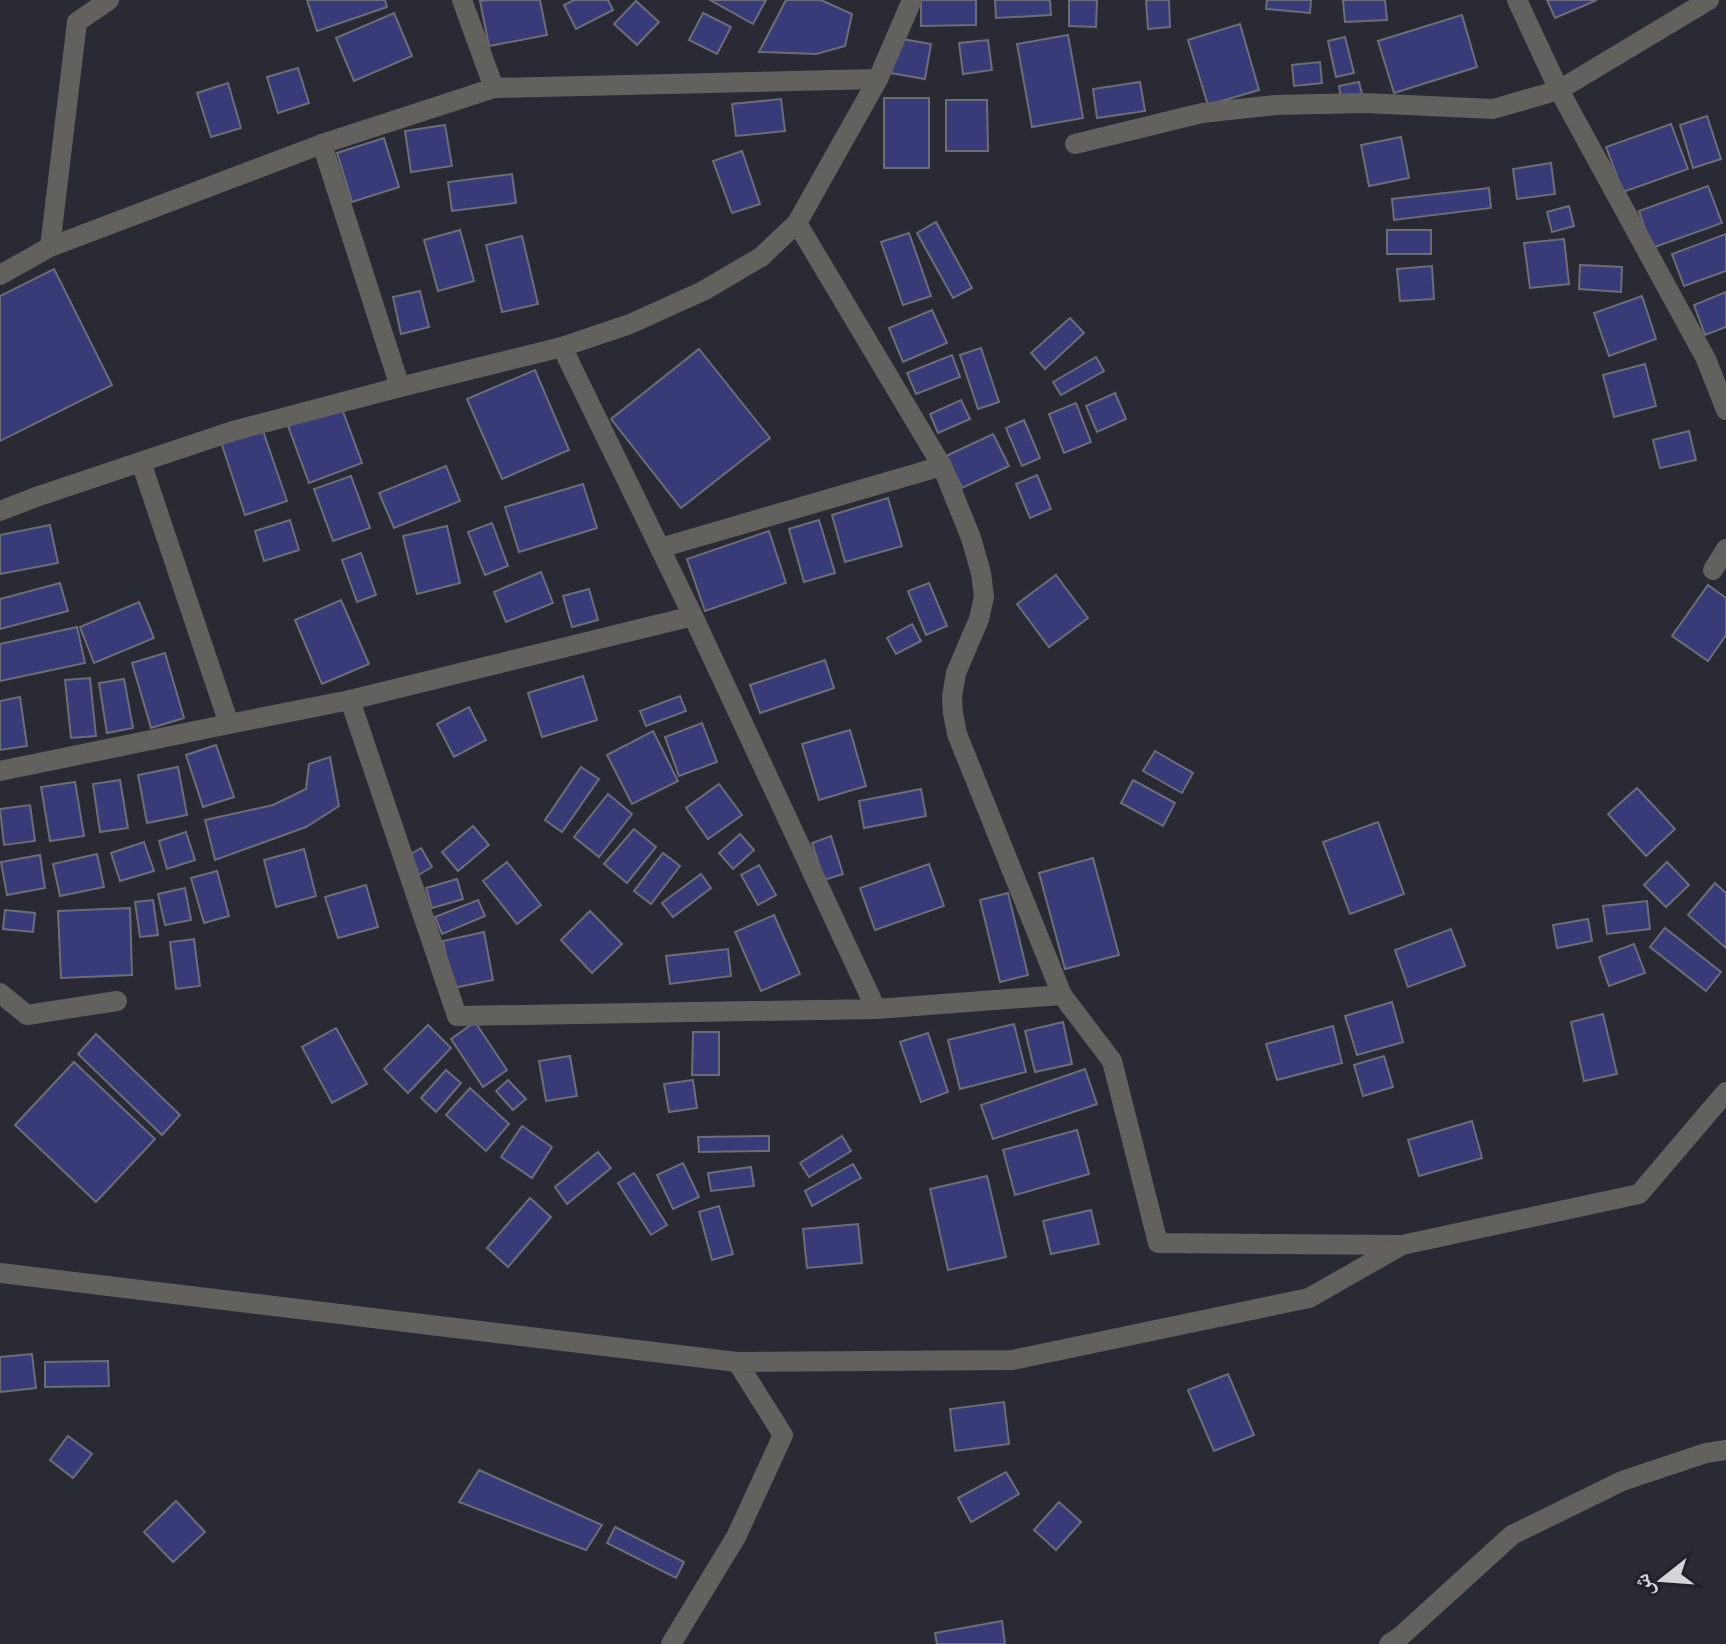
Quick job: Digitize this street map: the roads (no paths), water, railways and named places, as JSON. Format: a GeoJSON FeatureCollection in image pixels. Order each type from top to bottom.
{"type":"FeatureCollection","features":[{"type":"Feature","properties":{"kind":"street"},"geometry":{"type":"LineString","coordinates":[[50,247],[77,22],[109,0]]}},
{"type":"Feature","properties":{"kind":"street"},"geometry":{"type":"LineString","coordinates":[[462,0],[494,88]]}},
{"type":"Feature","properties":{"kind":"street"},"geometry":{"type":"LineString","coordinates":[[0,511],[233,431],[562,347],[630,324],[703,291],[761,257],[797,223],[878,79],[912,0]]}},
{"type":"Feature","properties":{"kind":"street"},"geometry":{"type":"LineString","coordinates":[[1517,0],[1559,90],[1706,359],[1726,410]]}},
{"type":"Feature","properties":{"kind":"street"},"geometry":{"type":"LineString","coordinates":[[1075,144],[1202,113],[1276,105],[1365,103],[1493,109],[1559,90],[1709,0]]}},
{"type":"Feature","properties":{"kind":"street"},"geometry":{"type":"LineString","coordinates":[[0,275],[50,247],[322,144],[494,88],[878,79]]}},
{"type":"Feature","properties":{"kind":"street"},"geometry":{"type":"LineString","coordinates":[[322,144],[400,387]]}},
{"type":"Feature","properties":{"kind":"street"},"geometry":{"type":"LineString","coordinates":[[797,223],[942,466],[971,538],[984,597],[979,619],[956,673],[952,697],[955,724],[1062,995],[1112,1061],[1158,1243],[1402,1245],[1639,1194],[1726,1092]]}},
{"type":"Feature","properties":{"kind":"street"},"geometry":{"type":"LineString","coordinates":[[562,347],[693,616],[876,1009]]}},
{"type":"Feature","properties":{"kind":"street"},"geometry":{"type":"LineString","coordinates":[[141,462],[229,724]]}},
{"type":"Feature","properties":{"kind":"street"},"geometry":{"type":"LineString","coordinates":[[660,548],[942,466]]}},
{"type":"Feature","properties":{"kind":"street"},"geometry":{"type":"LineString","coordinates":[[1713,570],[1726,549]]}},
{"type":"Feature","properties":{"kind":"street"},"geometry":{"type":"LineString","coordinates":[[0,771],[350,700],[693,616]]}},
{"type":"Feature","properties":{"kind":"street"},"geometry":{"type":"LineString","coordinates":[[350,700],[457,1016],[876,1009],[1062,995]]}},
{"type":"Feature","properties":{"kind":"street"},"geometry":{"type":"LineString","coordinates":[[0,993],[27,1015],[117,1001]]}},
{"type":"Feature","properties":{"kind":"street"},"geometry":{"type":"LineString","coordinates":[[0,1273],[737,1362],[1012,1360],[1309,1298],[1402,1245]]}},
{"type":"Feature","properties":{"kind":"street"},"geometry":{"type":"LineString","coordinates":[[671,1644],[736,1537],[783,1435],[737,1362]]}},
{"type":"Feature","properties":{"kind":"street"},"geometry":{"type":"LineString","coordinates":[[1389,1644],[1512,1535],[1622,1481],[1706,1453],[1726,1450]]}}]}
